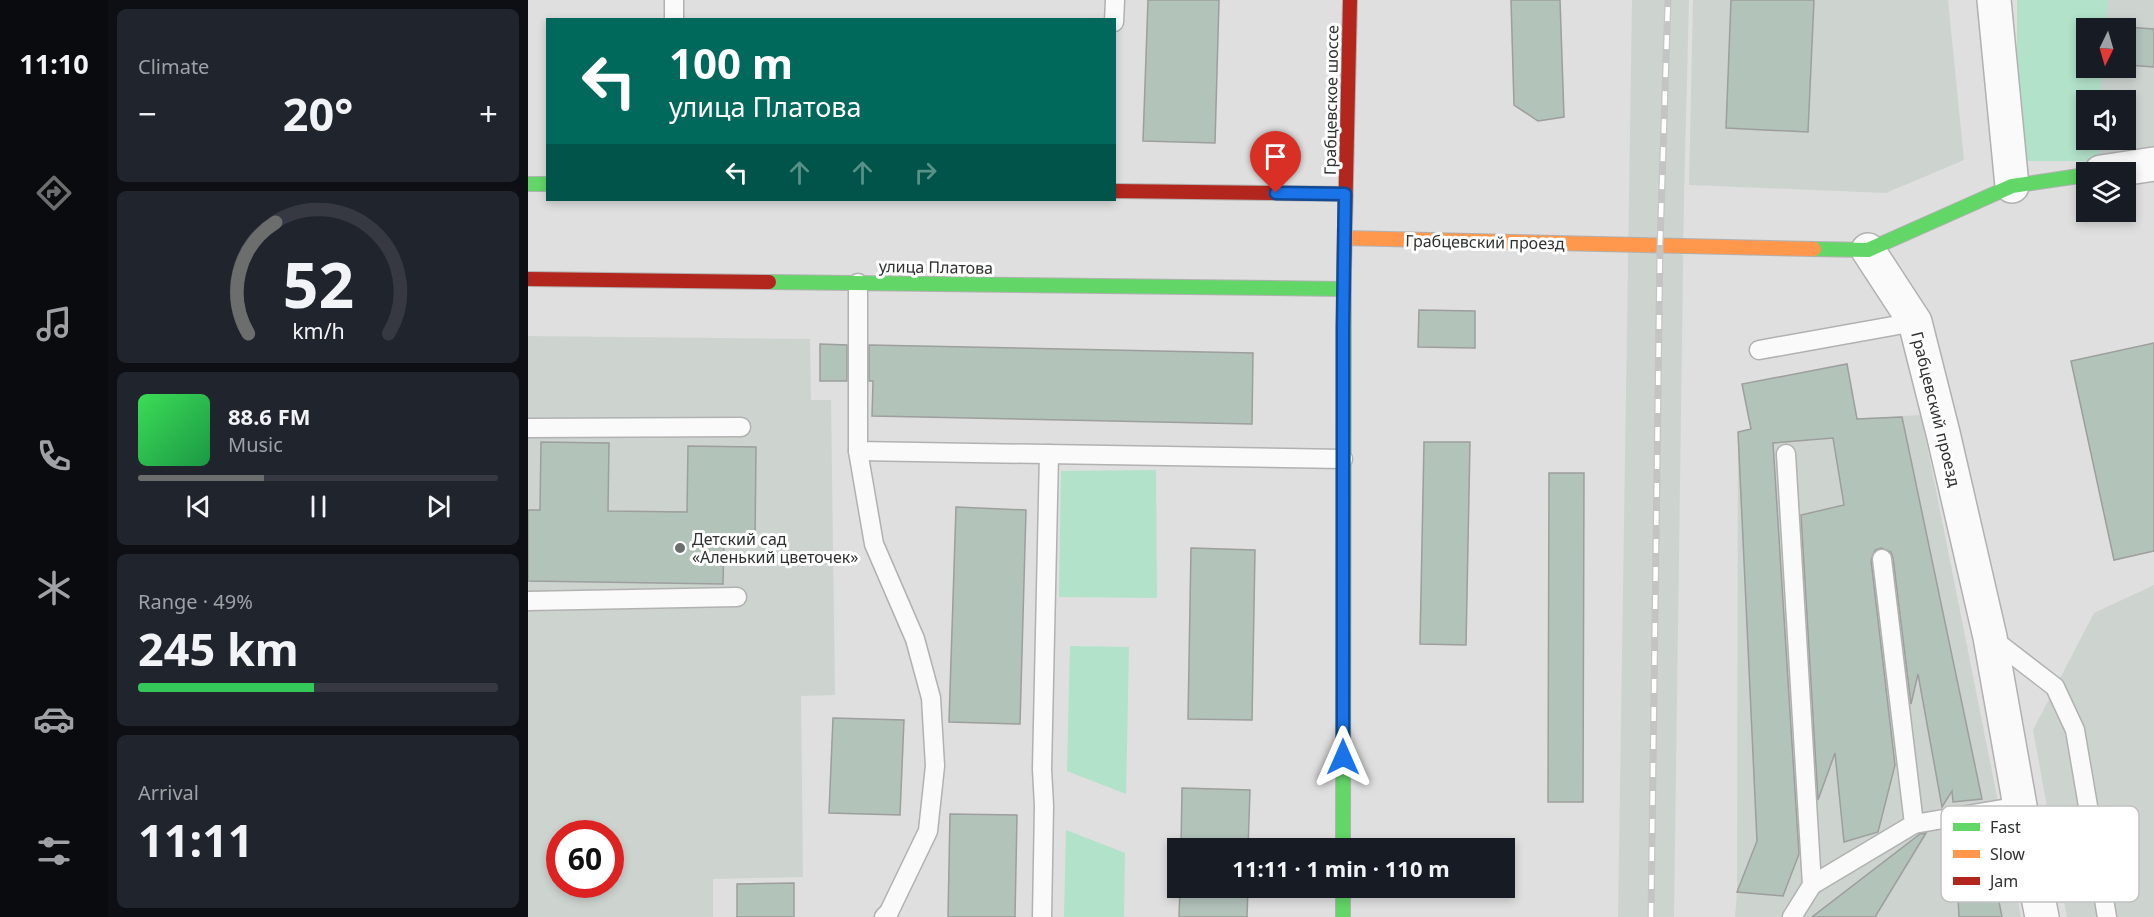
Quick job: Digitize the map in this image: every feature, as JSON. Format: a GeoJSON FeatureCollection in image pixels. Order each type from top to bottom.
{"type":"FeatureCollection","features":[{"type":"Feature","properties":{"kind":"street","name":"Грабцевское шоссе"},"geometry":{"type":"LineString","coordinates":[[1343,838],[1344,289],[1350,0]]}},
{"type":"Feature","properties":{"kind":"street"},"geometry":{"type":"LineString","coordinates":[[1994,0],[2012,186]]}},
{"type":"Feature","properties":{"kind":"street"},"geometry":{"type":"LineString","coordinates":[[2136,167],[2154,164]]}},
{"type":"Feature","properties":{"kind":"street"},"geometry":{"type":"LineString","coordinates":[[1868,250],[2012,186],[2076,176]]}},
{"type":"Feature","properties":{"kind":"street"},"geometry":{"type":"LineString","coordinates":[[528,184],[546,184]]}},
{"type":"Feature","properties":{"kind":"street"},"geometry":{"type":"LineString","coordinates":[[1116,191],[1345,194]]}},
{"type":"Feature","properties":{"kind":"street","name":"Грабцевский проезд"},"geometry":{"type":"LineString","coordinates":[[1345,238],[1868,250],[1915,322],[1990,637],[2020,806]]}},
{"type":"Feature","properties":{"kind":"street","name":"улица Платова"},"geometry":{"type":"LineString","coordinates":[[528,279],[1344,289]]}},
{"type":"Feature","properties":{"kind":"street"},"geometry":{"type":"LineString","coordinates":[[1343,898],[1343,917]]}},
{"type":"Feature","properties":{"kind":"street","name":"Грабцевский проезд"},"geometry":{"type":"LineString","coordinates":[[2039,902],[2042,917]]}},
{"type":"Feature","properties":{"kind":"lane"},"geometry":{"type":"LineString","coordinates":[[674,18],[675,0]]}},
{"type":"Feature","properties":{"kind":"lane"},"geometry":{"type":"LineString","coordinates":[[1114,18],[1115,0]]}},
{"type":"Feature","properties":{"kind":"lane"},"geometry":{"type":"LineString","coordinates":[[858,283],[858,452],[874,544],[915,639],[931,698],[935,755],[928,831],[889,912],[884,917]]}},
{"type":"Feature","properties":{"kind":"lane"},"geometry":{"type":"LineString","coordinates":[[1759,350],[1915,322]]}},
{"type":"Feature","properties":{"kind":"lane"},"geometry":{"type":"LineString","coordinates":[[528,428],[741,427]]}},
{"type":"Feature","properties":{"kind":"lane"},"geometry":{"type":"LineString","coordinates":[[858,452],[1343,459]]}},
{"type":"Feature","properties":{"kind":"lane"},"geometry":{"type":"LineString","coordinates":[[1042,917],[1044,806],[1042,758],[1049,454]]}},
{"type":"Feature","properties":{"kind":"lane"},"geometry":{"type":"LineString","coordinates":[[1786,454],[1812,885]]}},
{"type":"Feature","properties":{"kind":"lane"},"geometry":{"type":"LineString","coordinates":[[1882,559],[1914,824]]}},
{"type":"Feature","properties":{"kind":"lane"},"geometry":{"type":"LineString","coordinates":[[528,602],[737,597]]}},
{"type":"Feature","properties":{"kind":"lane"},"geometry":{"type":"LineString","coordinates":[[1990,637],[2055,687],[2075,730],[2088,806]]}},
{"type":"Feature","properties":{"kind":"lane"},"geometry":{"type":"LineString","coordinates":[[1792,917],[1812,885],[1914,824],[1941,819]]}},
{"type":"Feature","properties":{"kind":"lane"},"geometry":{"type":"LineString","coordinates":[[2104,902],[2107,917]]}},
{"type":"Feature","properties":{"kind":"shaded area"},"geometry":{"type":"Polygon","coordinates":[[[1632,0],[1689,0],[1674,917],[1618,917],[1632,0]]]}},
{"type":"Feature","properties":{"kind":"shaded area"},"geometry":{"type":"Polygon","coordinates":[[[1693,0],[1948,0],[1964,160],[1886,193],[1689,185],[1693,0]]]}},
{"type":"Feature","properties":{"kind":"shaded area"},"geometry":{"type":"Polygon","coordinates":[[[2017,0],[2154,0],[2154,151],[2098,161],[2027,161],[2017,53],[2017,0]]]}},
{"type":"Feature","properties":{"kind":"shaded area","name":"Детский сад «Аленький цветочек»"},"geometry":{"type":"Polygon","coordinates":[[[528,336],[810,339],[811,400],[831,400],[835,695],[801,696],[803,877],[713,879],[713,917],[528,917],[528,336]]]}},
{"type":"Feature","properties":{"kind":"shaded area"},"geometry":{"type":"Polygon","coordinates":[[[1921,415],[1999,806],[1941,806],[1941,902],[2018,902],[2021,917],[1735,917],[1737,892],[1738,432],[1788,422],[1921,415]]]}},
{"type":"Feature","properties":{"kind":"shaded area"},"geometry":{"type":"Polygon","coordinates":[[[2154,585],[2154,917],[2067,917],[2064,902],[2139,902],[2139,806],[2047,806],[2033,730],[2094,613],[2154,585]]]}},
{"type":"Feature","properties":{"kind":"green space"},"geometry":{"type":"Polygon","coordinates":[[[2017,0],[2108,0],[2106,18],[2076,18],[2076,78],[2102,78],[2101,90],[2076,90],[2076,150],[2099,150],[2098,161],[2027,161],[2017,53],[2017,0]]]}},
{"type":"Feature","properties":{"kind":"green space"},"geometry":{"type":"Polygon","coordinates":[[[1156,470],[1157,598],[1059,597],[1061,471],[1156,470]]]}},
{"type":"Feature","properties":{"kind":"green space"},"geometry":{"type":"Polygon","coordinates":[[[1070,646],[1129,647],[1126,794],[1067,771],[1070,646]]]}},
{"type":"Feature","properties":{"kind":"green space"},"geometry":{"type":"Polygon","coordinates":[[[1066,830],[1125,853],[1124,917],[1064,917],[1066,830]]]}},
{"type":"Feature","properties":{"kind":"building"},"geometry":{"type":"Polygon","coordinates":[[[1148,0],[1219,0],[1215,143],[1143,141],[1148,0]]]}},
{"type":"Feature","properties":{"kind":"building"},"geometry":{"type":"Polygon","coordinates":[[[1511,0],[1560,0],[1564,117],[1538,121],[1514,105],[1511,0]]]}},
{"type":"Feature","properties":{"kind":"building"},"geometry":{"type":"Polygon","coordinates":[[[1731,0],[1814,0],[1808,132],[1726,128],[1731,0]]]}},
{"type":"Feature","properties":{"kind":"building"},"geometry":{"type":"Polygon","coordinates":[[[2136,28],[2154,29],[2154,67],[2136,66],[2136,28]]]}},
{"type":"Feature","properties":{"kind":"building"},"geometry":{"type":"Polygon","coordinates":[[[1419,310],[1475,311],[1475,348],[1418,347],[1419,310]]]}},
{"type":"Feature","properties":{"kind":"building"},"geometry":{"type":"Polygon","coordinates":[[[2154,343],[2154,551],[2114,560],[2071,361],[2154,343]]]}},
{"type":"Feature","properties":{"kind":"building"},"geometry":{"type":"Polygon","coordinates":[[[820,344],[847,345],[847,381],[820,381],[820,344]]]}},
{"type":"Feature","properties":{"kind":"building"},"geometry":{"type":"Polygon","coordinates":[[[869,345],[1253,353],[1252,424],[872,416],[873,381],[869,381],[869,345]]]}},
{"type":"Feature","properties":{"kind":"building"},"geometry":{"type":"Polygon","coordinates":[[[1847,364],[1857,419],[1902,417],[1982,799],[1953,802],[1952,791],[1942,806],[1918,674],[1911,704],[1893,558],[1891,552],[1881,548],[1875,550],[1871,560],[1895,765],[1878,832],[1844,842],[1835,753],[1818,800],[1801,515],[1844,505],[1833,438],[1773,443],[1799,854],[1783,896],[1737,892],[1757,841],[1738,432],[1751,429],[1742,384],[1847,364]]]}},
{"type":"Feature","properties":{"kind":"building"},"geometry":{"type":"Polygon","coordinates":[[[541,442],[609,443],[608,511],[687,512],[688,446],[756,447],[755,540],[724,540],[723,584],[528,581],[528,510],[540,510],[541,442]]]}},
{"type":"Feature","properties":{"kind":"building"},"geometry":{"type":"Polygon","coordinates":[[[1424,442],[1470,442],[1466,645],[1420,644],[1424,442]]]}},
{"type":"Feature","properties":{"kind":"building"},"geometry":{"type":"Polygon","coordinates":[[[1549,473],[1584,473],[1583,802],[1548,802],[1549,473]]]}},
{"type":"Feature","properties":{"kind":"building"},"geometry":{"type":"Polygon","coordinates":[[[956,507],[1026,510],[1020,724],[949,722],[956,507]]]}},
{"type":"Feature","properties":{"kind":"building"},"geometry":{"type":"Polygon","coordinates":[[[1191,548],[1255,550],[1252,720],[1188,719],[1191,548]]]}},
{"type":"Feature","properties":{"kind":"building"},"geometry":{"type":"Polygon","coordinates":[[[833,718],[904,720],[900,815],[829,813],[833,718]]]}},
{"type":"Feature","properties":{"kind":"building"},"geometry":{"type":"Polygon","coordinates":[[[1182,788],[1250,790],[1248,838],[1181,838],[1182,788]]]}},
{"type":"Feature","properties":{"kind":"building"},"geometry":{"type":"Polygon","coordinates":[[[950,814],[1017,815],[1015,917],[948,917],[950,814]]]}},
{"type":"Feature","properties":{"kind":"building"},"geometry":{"type":"Polygon","coordinates":[[[1926,833],[1875,917],[1812,917],[1920,834],[1926,833]]]}},
{"type":"Feature","properties":{"kind":"building"},"geometry":{"type":"Polygon","coordinates":[[[794,883],[794,917],[737,917],[737,884],[794,883]]]}},
{"type":"Feature","properties":{"kind":"building"},"geometry":{"type":"Polygon","coordinates":[[[1180,898],[1248,898],[1247,917],[1179,917],[1180,898]]]}},
{"type":"Feature","properties":{"kind":"building"},"geometry":{"type":"Polygon","coordinates":[[[1958,902],[1999,902],[2002,917],[1959,917],[1958,902]]]}},
{"type":"Feature","properties":{"kind":"railway"},"geometry":{"type":"LineString","coordinates":[[1651,917],[1660,245],[1668,0]]}},
{"type":"Feature","properties":{"kind":"traffic: fast"},"geometry":{"type":"LineString","coordinates":[[1814,249],[1868,250],[2012,186],[2076,176]]}},
{"type":"Feature","properties":{"kind":"traffic: fast"},"geometry":{"type":"LineString","coordinates":[[528,184],[546,184]]}},
{"type":"Feature","properties":{"kind":"traffic: fast"},"geometry":{"type":"LineString","coordinates":[[1343,838],[1344,270]]}},
{"type":"Feature","properties":{"kind":"traffic: fast"},"geometry":{"type":"LineString","coordinates":[[769,282],[1344,289]]}},
{"type":"Feature","properties":{"kind":"traffic: fast"},"geometry":{"type":"LineString","coordinates":[[1343,898],[1343,917]]}},
{"type":"Feature","properties":{"kind":"traffic: slow"},"geometry":{"type":"LineString","coordinates":[[1345,238],[1814,249]]}},
{"type":"Feature","properties":{"kind":"traffic: jam"},"geometry":{"type":"LineString","coordinates":[[1344,270],[1350,0]]}},
{"type":"Feature","properties":{"kind":"traffic: jam"},"geometry":{"type":"LineString","coordinates":[[1116,191],[1345,194]]}},
{"type":"Feature","properties":{"kind":"traffic: jam"},"geometry":{"type":"LineString","coordinates":[[528,279],[769,282]]}},
{"type":"Feature","properties":{"kind":"place","name":"Детский сад «Аленький цветочек»"},"geometry":{"type":"Point","coordinates":[680,548]}},
{"type":"Feature","properties":{"kind":"route"},"geometry":{"type":"LineString","coordinates":[[1276,193],[1345,194],[1343,757]]}}]}
